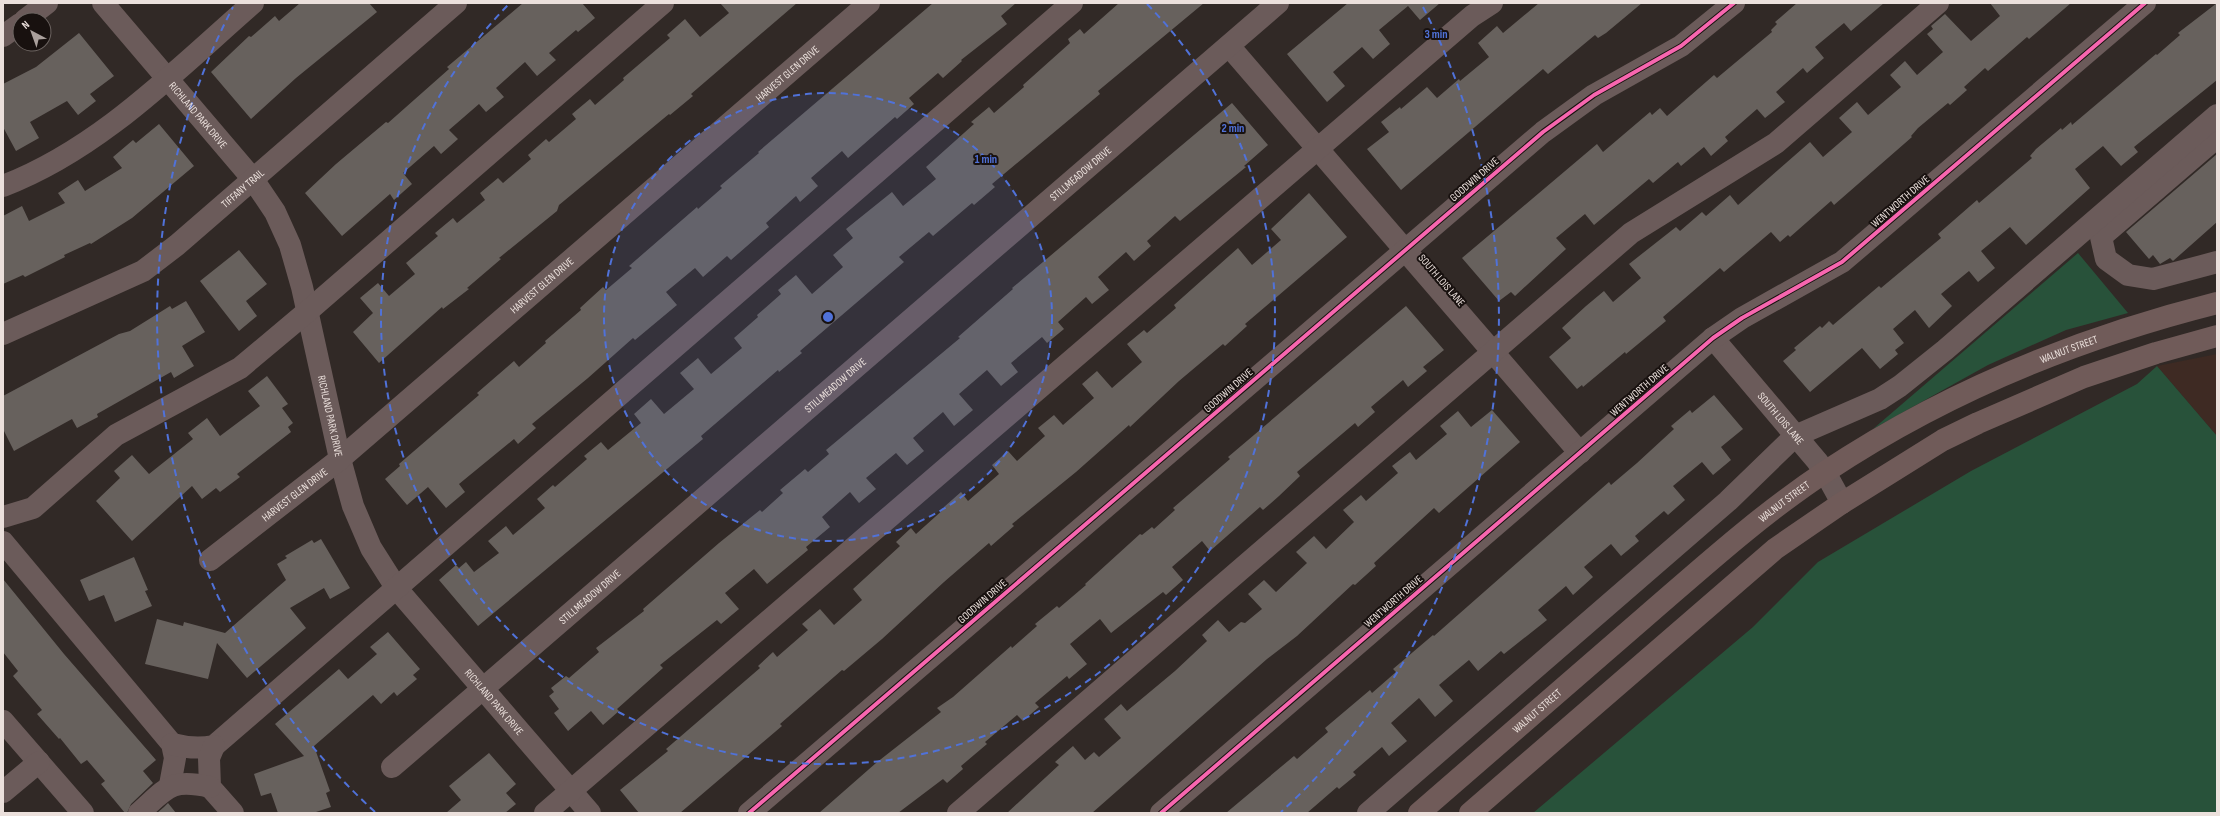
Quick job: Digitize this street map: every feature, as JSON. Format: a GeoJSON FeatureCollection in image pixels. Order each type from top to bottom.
{"type":"FeatureCollection","features":[{"type":"Feature","properties":{"kind":"main road","name":"WALNUT STREET"},"geometry":{"type":"LineString","coordinates":[[1419,813],[1752,524],[1825,472],[1925,412],[1999,376],[2065,349],[2185,311],[2217,303]]}},
{"type":"Feature","properties":{"kind":"main road"},"geometry":{"type":"LineString","coordinates":[[1470,813],[1774,549],[1842,503],[1943,440],[1978,423],[2084,377],[2156,353],[2217,336]]}},
{"type":"Feature","properties":{"kind":"street"},"geometry":{"type":"LineString","coordinates":[[36,12],[47,3]]}},
{"type":"Feature","properties":{"kind":"street","name":"RICHLAND PARK DRIVE"},"geometry":{"type":"LineString","coordinates":[[104,3],[252,178],[275,212],[290,245],[308,311],[340,459],[353,506],[371,548],[397,588],[590,813]]}},
{"type":"Feature","properties":{"kind":"street"},"geometry":{"type":"LineString","coordinates":[[3,186],[30,176],[100,134],[253,3]]}},
{"type":"Feature","properties":{"kind":"street","name":"TIFFANY TRAIL"},"geometry":{"type":"LineString","coordinates":[[3,334],[143,271],[177,245],[252,178],[456,3]]}},
{"type":"Feature","properties":{"kind":"street"},"geometry":{"type":"LineString","coordinates":[[3,517],[33,508],[116,435],[240,368],[308,311],[663,3]]}},
{"type":"Feature","properties":{"kind":"street","name":"HARVEST GLEN DRIVE"},"geometry":{"type":"LineString","coordinates":[[210,560],[340,459],[869,3]]}},
{"type":"Feature","properties":{"kind":"street"},"geometry":{"type":"LineString","coordinates":[[232,813],[210,787],[209,758],[214,746],[1072,3]]}},
{"type":"Feature","properties":{"kind":"street","name":"STILLMEADOW DRIVE"},"geometry":{"type":"LineString","coordinates":[[392,767],[1278,3]]}},
{"type":"Feature","properties":{"kind":"street"},"geometry":{"type":"LineString","coordinates":[[546,813],[1472,16],[1492,3]]}},
{"type":"Feature","properties":{"kind":"street","name":"GOODWIN DRIVE"},"geometry":{"type":"LineString","coordinates":[[749,813],[1543,132],[1594,95],[1681,46],[1734,3]]}},
{"type":"Feature","properties":{"kind":"street"},"geometry":{"type":"LineString","coordinates":[[958,813],[1631,233],[1776,143],[1938,3]]}},
{"type":"Feature","properties":{"kind":"street","name":"WENTWORTH DRIVE"},"geometry":{"type":"LineString","coordinates":[[1161,813],[1713,338],[1742,318],[1842,262],[2145,3]]}},
{"type":"Feature","properties":{"kind":"street"},"geometry":{"type":"LineString","coordinates":[[3,36],[12,30]]}},
{"type":"Feature","properties":{"kind":"street","name":"SOUTH LOIS LANE"},"geometry":{"type":"LineString","coordinates":[[1229,46],[1580,453]]}},
{"type":"Feature","properties":{"kind":"street"},"geometry":{"type":"LineString","coordinates":[[1368,813],[1728,501],[1795,436],[1880,399],[1905,381],[1945,350],[2217,115]]}},
{"type":"Feature","properties":{"kind":"street"},"geometry":{"type":"LineString","coordinates":[[2217,137],[2101,237],[2106,259],[2128,275],[2153,279],[2217,262]]}},
{"type":"Feature","properties":{"kind":"street","name":"SOUTH LOIS LANE"},"geometry":{"type":"LineString","coordinates":[[1713,338],[1825,472],[1842,503]]}},
{"type":"Feature","properties":{"kind":"street"},"geometry":{"type":"LineString","coordinates":[[3,542],[172,744],[175,758],[170,786]]}},
{"type":"Feature","properties":{"kind":"street"},"geometry":{"type":"LineString","coordinates":[[3,721],[83,813]]}},
{"type":"Feature","properties":{"kind":"street"},"geometry":{"type":"LineString","coordinates":[[172,744],[187,748],[202,749],[214,746]]}},
{"type":"Feature","properties":{"kind":"street"},"geometry":{"type":"LineString","coordinates":[[3,792],[39,762]]}},
{"type":"Feature","properties":{"kind":"street"},"geometry":{"type":"LineString","coordinates":[[139,813],[170,786],[195,784],[210,787]]}},
{"type":"Feature","properties":{"kind":"shaded area"},"geometry":{"type":"Polygon","coordinates":[[[2217,354],[2217,436],[2157,366],[2217,354]]]}},
{"type":"Feature","properties":{"kind":"green space"},"geometry":{"type":"Polygon","coordinates":[[[2078,253],[2128,313],[2066,330],[1988,365],[1873,429],[2078,253]]]}},
{"type":"Feature","properties":{"kind":"green space"},"geometry":{"type":"Polygon","coordinates":[[[2157,366],[2217,436],[2217,813],[1533,813],[1753,627],[1818,562],[1971,471],[2137,384],[2157,366]]]}},
{"type":"Feature","properties":{"kind":"building"},"geometry":{"type":"Polygon","coordinates":[[[300,3],[369,3],[377,12],[296,78],[251,119],[211,72],[249,36],[251,37],[275,16],[279,21],[300,3]]]}},
{"type":"Feature","properties":{"kind":"building"},"geometry":{"type":"Polygon","coordinates":[[[523,3],[582,3],[595,18],[578,32],[576,30],[549,53],[556,60],[537,76],[525,62],[496,88],[504,97],[486,112],[479,104],[449,130],[458,139],[441,154],[434,146],[403,173],[412,184],[394,200],[390,194],[342,236],[305,193],[336,164],[386,122],[388,123],[449,69],[447,67],[523,3]]]}},
{"type":"Feature","properties":{"kind":"building"},"geometry":{"type":"Polygon","coordinates":[[[720,3],[797,3],[691,94],[693,96],[559,205],[557,211],[499,258],[501,259],[467,288],[469,289],[443,309],[442,307],[379,363],[353,332],[373,313],[360,298],[378,283],[389,296],[415,274],[406,263],[438,236],[435,233],[453,218],[457,223],[485,200],[480,193],[498,178],[503,183],[531,159],[528,155],[546,139],[549,142],[576,119],[572,114],[590,99],[595,105],[624,80],[623,78],[670,38],[667,35],[685,19],[700,37],[729,13],[720,3]]]}},
{"type":"Feature","properties":{"kind":"building"},"geometry":{"type":"Polygon","coordinates":[[[933,3],[1016,3],[1001,16],[1007,24],[961,60],[962,61],[943,78],[938,73],[909,98],[914,104],[897,119],[895,117],[848,158],[842,151],[811,178],[818,186],[800,202],[796,196],[766,223],[769,227],[731,260],[727,256],[703,277],[695,268],[666,292],[677,305],[635,340],[633,338],[588,378],[532,424],[536,428],[518,444],[514,439],[459,484],[465,492],[446,508],[428,487],[407,505],[385,479],[400,466],[399,464],[479,395],[477,393],[514,361],[519,367],[546,343],[545,341],[581,310],[580,308],[603,287],[606,290],[632,268],[629,266],[697,207],[698,209],[722,188],[720,186],[759,153],[758,152],[933,3]]]}},
{"type":"Feature","properties":{"kind":"building"},"geometry":{"type":"Polygon","coordinates":[[[1119,3],[1204,3],[1098,91],[1100,94],[992,184],[995,187],[974,205],[972,203],[933,236],[929,232],[899,257],[904,262],[800,351],[802,353],[779,372],[778,370],[701,436],[703,439],[478,626],[439,580],[456,565],[459,568],[466,562],[474,572],[499,553],[488,541],[506,526],[513,535],[545,508],[537,499],[553,485],[555,487],[587,459],[584,456],[601,442],[608,450],[641,423],[634,414],[651,399],[664,414],[694,389],[680,373],[698,358],[711,374],[742,348],[734,338],[781,294],[778,290],[796,275],[812,294],[843,267],[833,255],[853,238],[846,229],[892,192],[903,206],[936,179],[926,167],[974,124],[971,122],[989,107],[994,113],[1024,87],[1023,85],[1070,43],[1068,39],[1080,29],[1084,34],[1119,3]]]}},
{"type":"Feature","properties":{"kind":"building"},"geometry":{"type":"Polygon","coordinates":[[[1348,3],[1440,3],[1420,20],[1408,6],[1379,30],[1390,44],[1373,59],[1362,47],[1333,72],[1345,86],[1327,102],[1287,54],[1348,3]]]}},
{"type":"Feature","properties":{"kind":"building"},"geometry":{"type":"Polygon","coordinates":[[[1539,3],[1642,3],[1606,33],[1598,38],[1595,35],[1548,74],[1543,69],[1401,190],[1367,149],[1389,132],[1381,122],[1400,107],[1401,109],[1427,87],[1437,98],[1459,79],[1460,81],[1489,57],[1478,43],[1497,26],[1503,33],[1539,3]]]}},
{"type":"Feature","properties":{"kind":"building"},"geometry":{"type":"Polygon","coordinates":[[[1797,3],[1884,3],[1851,31],[1844,23],[1815,47],[1824,58],[1807,73],[1803,68],[1776,92],[1785,102],[1765,118],[1757,109],[1725,137],[1728,141],[1711,156],[1704,147],[1681,166],[1678,162],[1653,183],[1649,179],[1594,225],[1585,214],[1556,238],[1566,249],[1515,296],[1511,292],[1499,301],[1462,258],[1597,144],[1603,152],[1650,112],[1652,115],[1660,108],[1667,116],[1714,75],[1717,78],[1772,32],[1771,30],[1777,24],[1775,22],[1797,3]]]}},
{"type":"Feature","properties":{"kind":"building"},"geometry":{"type":"Polygon","coordinates":[[[1990,3],[2071,3],[2029,39],[2027,37],[1988,71],[1985,68],[1964,87],[1967,90],[1950,105],[1948,103],[1918,128],[1911,136],[1912,137],[1834,205],[1831,201],[1790,237],[1788,235],[1780,242],[1771,232],[1724,272],[1720,268],[1663,317],[1666,321],[1626,354],[1625,352],[1583,387],[1582,385],[1577,389],[1549,357],[1571,338],[1562,328],[1586,306],[1604,291],[1613,302],[1641,278],[1629,264],[1676,227],[1680,231],[1702,212],[1706,216],[1730,195],[1738,205],[1810,142],[1823,157],[1852,132],[1839,118],[1857,102],[1868,115],[1901,87],[1890,75],[1905,61],[1917,75],[1943,52],[1927,34],[1933,29],[1931,26],[1945,14],[1971,41],[2000,16],[1990,3]]]}},
{"type":"Feature","properties":{"kind":"building"},"geometry":{"type":"Polygon","coordinates":[[[2217,3],[2217,80],[2134,147],[2138,152],[2121,166],[2103,146],[2075,169],[2090,188],[2026,245],[2010,227],[1981,251],[1995,268],[1978,282],[1969,271],[1941,294],[1952,306],[1929,328],[1915,310],[1893,329],[1904,343],[1895,350],[1898,354],[1880,369],[1862,348],[1810,392],[1783,361],[1796,350],[1794,348],[1820,326],[1822,328],[1829,321],[1833,325],[1879,286],[1881,288],[1941,238],[1938,234],[1977,200],[1979,203],[2032,158],[2030,156],[2036,149],[2061,128],[2062,130],[2071,122],[2072,125],[2156,54],[2157,55],[2180,35],[2178,33],[2217,3]]]}},
{"type":"Feature","properties":{"kind":"building"},"geometry":{"type":"Polygon","coordinates":[[[79,33],[114,76],[90,94],[96,101],[78,115],[67,101],[30,122],[39,138],[16,151],[3,127],[3,84],[36,67],[79,33]]]}},
{"type":"Feature","properties":{"kind":"building"},"geometry":{"type":"Polygon","coordinates":[[[1232,103],[1268,145],[1244,166],[1246,167],[1180,221],[1175,216],[1147,241],[1151,246],[1134,261],[1126,252],[1098,277],[1109,290],[1092,304],[1086,297],[1058,322],[1064,329],[1047,343],[1042,337],[1011,363],[1018,372],[1001,386],[987,370],[959,394],[973,410],[954,426],[943,412],[913,438],[924,451],[907,465],[896,453],[866,478],[876,489],[859,503],[850,492],[822,517],[830,527],[806,547],[808,550],[767,584],[754,569],[725,593],[739,609],[721,624],[717,620],[660,665],[663,668],[617,709],[619,711],[603,725],[591,711],[568,731],[554,713],[559,709],[549,696],[554,692],[551,688],[566,676],[569,678],[599,652],[596,648],[644,611],[643,609],[719,543],[760,510],[762,512],[783,493],[780,490],[805,469],[808,472],[829,454],[826,450],[960,338],[958,337],[1013,289],[1012,288],[1232,103]]]}},
{"type":"Feature","properties":{"kind":"building"},"geometry":{"type":"Polygon","coordinates":[[[159,124],[194,166],[132,218],[91,244],[90,243],[64,255],[65,257],[25,277],[23,275],[3,284],[3,216],[22,206],[29,221],[65,203],[58,193],[78,180],[85,191],[122,168],[113,157],[133,140],[136,143],[159,124]]]}},
{"type":"Feature","properties":{"kind":"building"},"geometry":{"type":"Polygon","coordinates":[[[2217,154],[2217,222],[2173,261],[2170,258],[2160,264],[2153,255],[2149,259],[2126,232],[2217,154]]]}},
{"type":"Feature","properties":{"kind":"building"},"geometry":{"type":"Polygon","coordinates":[[[1309,193],[1347,237],[1245,324],[1247,326],[1225,346],[1223,344],[1179,381],[1130,427],[1129,425],[1076,472],[1012,524],[1014,526],[991,546],[989,543],[882,639],[844,671],[842,670],[780,724],[782,726],[680,813],[639,813],[620,790],[668,751],[666,749],[760,668],[758,666],[773,652],[777,657],[808,630],[802,624],[820,609],[834,625],[862,600],[853,589],[900,546],[896,542],[911,528],[916,534],[961,492],[968,501],[999,474],[992,465],[1008,451],[1017,461],[1045,436],[1038,428],[1054,415],[1063,425],[1094,398],[1082,384],[1097,371],[1112,388],[1142,362],[1127,344],[1144,330],[1147,333],[1176,308],[1174,305],[1238,248],[1252,265],[1281,240],[1271,229],[1309,193]]]}},
{"type":"Feature","properties":{"kind":"building"},"geometry":{"type":"Polygon","coordinates":[[[239,250],[267,284],[246,301],[257,316],[239,331],[200,281],[239,250]]]}},
{"type":"Feature","properties":{"kind":"building"},"geometry":{"type":"Polygon","coordinates":[[[186,301],[205,332],[182,346],[194,366],[174,378],[171,372],[97,414],[98,417],[77,428],[72,419],[14,451],[3,429],[3,396],[119,334],[130,331],[170,306],[172,309],[186,301]]]}},
{"type":"Feature","properties":{"kind":"building"},"geometry":{"type":"Polygon","coordinates":[[[1406,306],[1444,350],[1423,367],[1427,371],[1408,387],[1403,380],[1371,407],[1375,412],[1358,427],[1355,423],[1297,472],[1300,476],[1279,496],[1263,510],[1260,507],[1210,551],[1202,541],[1172,567],[1183,580],[1166,595],[1163,592],[1111,633],[1100,619],[1070,644],[1087,664],[1069,679],[1067,676],[1035,703],[1039,707],[1023,721],[1017,715],[985,742],[987,744],[961,766],[963,769],[947,783],[943,779],[898,813],[819,813],[876,763],[941,712],[937,708],[953,697],[1011,646],[1012,648],[1037,626],[1035,624],[1057,606],[1059,608],[1086,585],[1085,584],[1140,534],[1142,535],[1152,527],[1154,529],[1175,510],[1173,508],[1230,459],[1228,457],[1406,306]]]}},
{"type":"Feature","properties":{"kind":"building"},"geometry":{"type":"Polygon","coordinates":[[[267,376],[288,404],[282,408],[293,423],[288,427],[291,432],[237,474],[240,477],[220,492],[216,488],[202,499],[192,486],[132,541],[96,501],[120,478],[114,471],[132,455],[149,474],[193,439],[188,433],[207,418],[220,436],[260,406],[248,391],[267,376]]]}},
{"type":"Feature","properties":{"kind":"building"},"geometry":{"type":"Polygon","coordinates":[[[1714,395],[1743,429],[1721,447],[1731,460],[1713,475],[1702,462],[1673,486],[1685,500],[1668,515],[1664,511],[1635,536],[1639,541],[1621,556],[1611,544],[1584,567],[1593,577],[1573,595],[1566,586],[1538,610],[1547,620],[1504,654],[1501,651],[1478,671],[1469,660],[1439,685],[1453,701],[1435,717],[1419,698],[1391,723],[1407,741],[1389,756],[1382,747],[1353,772],[1356,775],[1339,789],[1337,787],[1307,813],[1226,813],[1294,756],[1297,759],[1328,732],[1325,728],[1370,690],[1372,693],[1396,672],[1393,669],[1433,635],[1434,636],[1609,482],[1611,485],[1637,463],[1674,429],[1671,426],[1690,410],[1692,413],[1714,395]]]}},
{"type":"Feature","properties":{"kind":"building"},"geometry":{"type":"Polygon","coordinates":[[[1492,410],[1520,442],[1439,513],[1434,508],[1374,563],[1376,566],[1355,585],[1353,584],[1297,636],[1267,659],[1092,813],[1007,813],[1059,765],[1055,762],[1073,746],[1085,760],[1094,752],[1099,757],[1121,738],[1104,719],[1121,704],[1127,711],[1175,671],[1207,641],[1202,635],[1218,620],[1229,632],[1241,622],[1245,623],[1262,609],[1248,594],[1264,580],[1276,592],[1307,563],[1296,552],[1314,536],[1326,549],[1354,522],[1343,510],[1361,495],[1366,501],[1398,473],[1392,466],[1410,452],[1416,460],[1447,434],[1440,426],[1458,411],[1471,427],[1492,410]]]}},
{"type":"Feature","properties":{"kind":"building"},"geometry":{"type":"Polygon","coordinates":[[[321,539],[350,588],[330,599],[324,588],[290,608],[306,628],[247,678],[217,643],[208,679],[145,664],[157,619],[183,626],[184,622],[225,633],[286,580],[277,564],[287,558],[285,556],[312,540],[314,543],[321,539]]]}},
{"type":"Feature","properties":{"kind":"building"},"geometry":{"type":"Polygon","coordinates":[[[134,557],[148,590],[145,591],[152,606],[115,622],[104,595],[89,601],[80,580],[134,557]]]}},
{"type":"Feature","properties":{"kind":"building"},"geometry":{"type":"Polygon","coordinates":[[[3,579],[64,654],[156,760],[143,771],[153,783],[131,804],[127,813],[125,813],[101,784],[105,781],[87,760],[81,764],[60,738],[59,739],[37,714],[42,710],[13,676],[18,671],[3,652],[3,579]]]}},
{"type":"Feature","properties":{"kind":"building"},"geometry":{"type":"Polygon","coordinates":[[[388,632],[420,669],[413,675],[417,679],[397,696],[394,692],[381,704],[373,695],[314,746],[330,791],[326,793],[331,807],[313,813],[278,813],[271,793],[261,796],[254,774],[304,756],[275,724],[339,669],[348,679],[377,654],[370,647],[388,632]]]}},
{"type":"Feature","properties":{"kind":"building"},"geometry":{"type":"Polygon","coordinates":[[[489,753],[516,784],[506,793],[516,804],[505,813],[446,813],[461,800],[449,786],[489,753]]]}},
{"type":"Feature","properties":{"kind":"building"},"geometry":{"type":"Polygon","coordinates":[[[168,803],[176,813],[157,813],[164,807],[168,803]]]}},
{"type":"Feature","properties":{"kind":"cycle path"},"geometry":{"type":"LineString","coordinates":[[749,813],[1543,132],[1594,95],[1681,46],[1734,3]]}},
{"type":"Feature","properties":{"kind":"cycle path"},"geometry":{"type":"LineString","coordinates":[[1161,813],[1713,338],[1742,318],[1842,262],[2145,3]]}}]}
